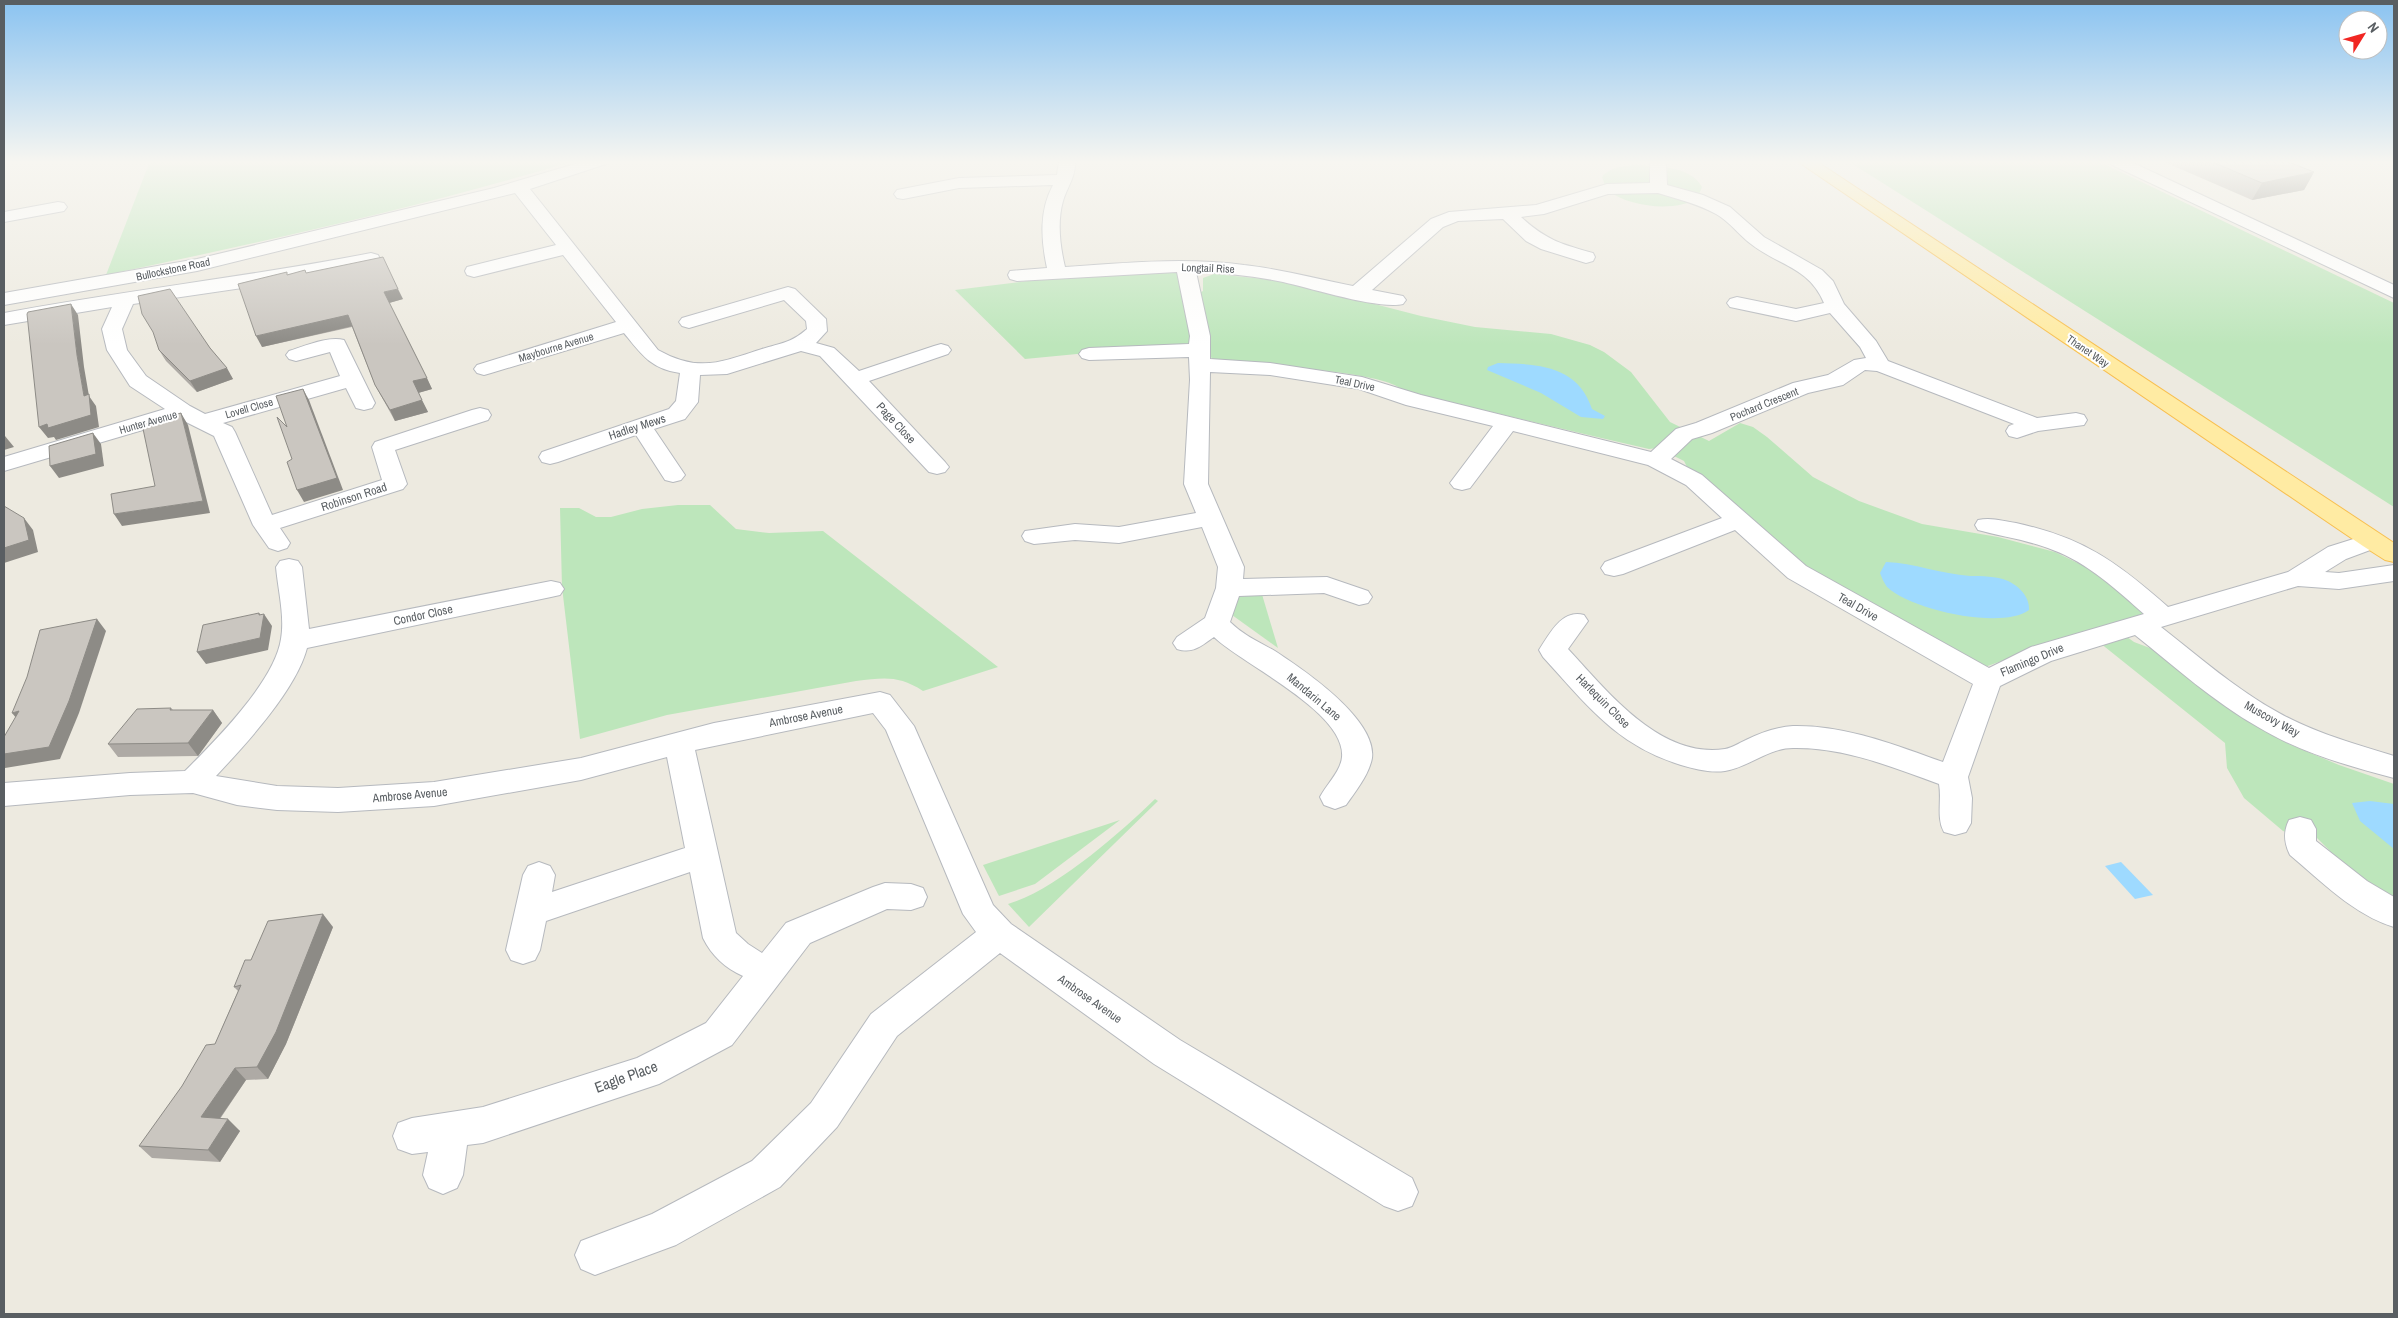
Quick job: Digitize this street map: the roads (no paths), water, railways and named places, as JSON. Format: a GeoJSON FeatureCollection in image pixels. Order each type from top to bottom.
{"type":"FeatureCollection","features":[{"type":"Feature","properties":{"kind":"main road","name":"Thanet Way"},"geometry":{"type":"LineString","coordinates":[[1896,223],[2372,542],[2394,554]]}},
{"type":"Feature","properties":{"kind":"main road","name":"Thanet Way"},"geometry":{"type":"LineString","coordinates":[[2372,542],[2394,563]]}},
{"type":"Feature","properties":{"kind":"street","name":"Bullockstone Road"},"geometry":{"type":"LineString","coordinates":[[4,300],[197,265],[370,223]]}},
{"type":"Feature","properties":{"kind":"street"},"geometry":{"type":"LineString","coordinates":[[548,223],[651,354],[672,366],[694,369],[727,368],[770,353],[801,346],[827,352],[856,379],[941,350]]}},
{"type":"Feature","properties":{"kind":"street"},"geometry":{"type":"LineString","coordinates":[[1052,223],[1053,258],[1057,272]]}},
{"type":"Feature","properties":{"kind":"street"},"geometry":{"type":"LineString","coordinates":[[1356,294],[1438,223]]}},
{"type":"Feature","properties":{"kind":"street"},"geometry":{"type":"LineString","coordinates":[[1516,223],[1532,237],[1547,245],[1586,257]]}},
{"type":"Feature","properties":{"kind":"street"},"geometry":{"type":"LineString","coordinates":[[1737,223],[1758,241],[1815,274],[1826,286],[1835,306],[1868,345],[1880,365]]}},
{"type":"Feature","properties":{"kind":"street"},"geometry":{"type":"LineString","coordinates":[[2247,223],[2394,292]]}},
{"type":"Feature","properties":{"kind":"street"},"geometry":{"type":"LineString","coordinates":[[474,271],[568,248]]}},
{"type":"Feature","properties":{"kind":"street"},"geometry":{"type":"LineString","coordinates":[[4,320],[371,259]]}},
{"type":"Feature","properties":{"kind":"street"},"geometry":{"type":"LineString","coordinates":[[1184,266],[1200,336],[1201,380],[1196,484],[1231,567],[1229,588],[1216,623],[1188,642]]}},
{"type":"Feature","properties":{"kind":"street","name":"Longtail Rise"},"geometry":{"type":"LineString","coordinates":[[1018,275],[1184,266],[1242,269],[1284,276],[1356,294],[1396,300]]}},
{"type":"Feature","properties":{"kind":"street"},"geometry":{"type":"LineString","coordinates":[[689,322],[788,293],[816,319],[817,331],[801,346]]}},
{"type":"Feature","properties":{"kind":"street","name":"Hunter Avenue"},"geometry":{"type":"LineString","coordinates":[[124,299],[112,329],[117,350],[138,381],[182,412]]}},
{"type":"Feature","properties":{"kind":"street"},"geometry":{"type":"LineString","coordinates":[[1737,302],[1796,315],[1835,306]]}},
{"type":"Feature","properties":{"kind":"street","name":"Maybourne Avenue"},"geometry":{"type":"LineString","coordinates":[[484,369],[628,325]]}},
{"type":"Feature","properties":{"kind":"street"},"geometry":{"type":"LineString","coordinates":[[296,355],[337,344],[364,403]]}},
{"type":"Feature","properties":{"kind":"street"},"geometry":{"type":"LineString","coordinates":[[1089,354],[1199,358]]}},
{"type":"Feature","properties":{"kind":"street","name":"Teal Drive"},"geometry":{"type":"LineString","coordinates":[[1199,358],[1362,383],[1414,400],[1656,460],[1694,480],[1797,572],[1988,680]]}},
{"type":"Feature","properties":{"kind":"street","name":"Pochard Crescent"},"geometry":{"type":"LineString","coordinates":[[1656,460],[1684,434],[1704,428],[1802,388],[1835,380],[1861,364],[1880,365],[1944,388],[2025,428],[2076,420]]}},
{"type":"Feature","properties":{"kind":"street","name":"Hadley Mews"},"geometry":{"type":"LineString","coordinates":[[550,457],[677,414],[687,402],[688,376],[694,369]]}},
{"type":"Feature","properties":{"kind":"street","name":"Lovell Close"},"geometry":{"type":"LineString","coordinates":[[205,421],[352,379]]}},
{"type":"Feature","properties":{"kind":"street","name":"Page Close"},"geometry":{"type":"LineString","coordinates":[[856,379],[937,467]]}},
{"type":"Feature","properties":{"kind":"street"},"geometry":{"type":"LineString","coordinates":[[182,412],[205,421],[224,432],[248,492],[278,545],[296,641],[282,673],[258,707],[218,756],[193,782]]}},
{"type":"Feature","properties":{"kind":"street","name":"Hunter Avenue"},"geometry":{"type":"LineString","coordinates":[[4,464],[182,412]]}},
{"type":"Feature","properties":{"kind":"street","name":"Robinson Road"},"geometry":{"type":"LineString","coordinates":[[278,545],[395,484],[383,447],[480,415]]}},
{"type":"Feature","properties":{"kind":"street"},"geometry":{"type":"LineString","coordinates":[[1462,483],[1508,422]]}},
{"type":"Feature","properties":{"kind":"street"},"geometry":{"type":"LineString","coordinates":[[641,426],[674,474]]}},
{"type":"Feature","properties":{"kind":"street"},"geometry":{"type":"LineString","coordinates":[[1034,536],[1075,532],[1118,535],[1209,518]]}},
{"type":"Feature","properties":{"kind":"street"},"geometry":{"type":"LineString","coordinates":[[1614,568],[1739,520]]}},
{"type":"Feature","properties":{"kind":"street"},"geometry":{"type":"LineString","coordinates":[[1987,525],[2037,536],[2072,548],[2099,564],[2151,621]]}},
{"type":"Feature","properties":{"kind":"street","name":"Flamingo Drive"},"geometry":{"type":"LineString","coordinates":[[1955,823],[1957,798],[1953,777],[1988,680],[2042,654],[2106,633],[2297,578],[2337,552],[2372,542]]}},
{"type":"Feature","properties":{"kind":"street","name":"Flamingo Drive"},"geometry":{"type":"LineString","coordinates":[[2297,578],[2340,581],[2394,573]]}},
{"type":"Feature","properties":{"kind":"street"},"geometry":{"type":"LineString","coordinates":[[1229,588],[1327,585],[1359,597]]}},
{"type":"Feature","properties":{"kind":"street","name":"Condor Close"},"geometry":{"type":"LineString","coordinates":[[296,641],[551,588]]}},
{"type":"Feature","properties":{"kind":"street","name":"Harlequin Close"},"geometry":{"type":"LineString","coordinates":[[1575,621],[1553,650],[1625,725],[1650,741],[1708,760],[1726,760],[1769,740],[1791,736],[1836,739],[1953,777]]}},
{"type":"Feature","properties":{"kind":"street","name":"Muscovy Way"},"geometry":{"type":"LineString","coordinates":[[2151,621],[2253,712],[2297,735],[2394,767]]}},
{"type":"Feature","properties":{"kind":"street","name":"Mandarin Lane"},"geometry":{"type":"LineString","coordinates":[[1216,623],[1222,632],[1271,662],[1340,718],[1351,731],[1358,747],[1357,759],[1335,798]]}},
{"type":"Feature","properties":{"kind":"street","name":"Ambrose Avenue"},"geometry":{"type":"LineString","coordinates":[[4,795],[120,784],[193,782],[237,793],[278,798],[338,800],[434,794],[581,769],[679,743],[880,702],[898,726],[980,914],[999,934],[1167,1052],[1398,1192]]}},
{"type":"Feature","properties":{"kind":"street"},"geometry":{"type":"LineString","coordinates":[[679,743],[720,938],[728,950],[743,961],[768,971]]}},
{"type":"Feature","properties":{"kind":"street"},"geometry":{"type":"LineString","coordinates":[[2300,828],[2300,846],[2355,890],[2394,913]]}},
{"type":"Feature","properties":{"kind":"street"},"geometry":{"type":"LineString","coordinates":[[531,912],[703,855]]}},
{"type":"Feature","properties":{"kind":"street"},"geometry":{"type":"LineString","coordinates":[[523,950],[539,875]]}},
{"type":"Feature","properties":{"kind":"street","name":"Eagle Place"},"geometry":{"type":"LineString","coordinates":[[412,1136],[483,1125],[646,1072],[719,1034],[798,932],[885,896],[911,897]]}},
{"type":"Feature","properties":{"kind":"street"},"geometry":{"type":"LineString","coordinates":[[595,1255],[662,1232],[766,1174],[824,1115],[884,1025],[999,934]]}},
{"type":"Feature","properties":{"kind":"street"},"geometry":{"type":"LineString","coordinates":[[443,1175],[451,1130]]}},
{"type":"Feature","properties":{"kind":"water"},"geometry":{"type":"Polygon","coordinates":[[[1498,363],[1541,366],[1566,375],[1577,383],[1586,394],[1592,409],[1605,416],[1603,419],[1581,417],[1541,393],[1487,370],[1488,367],[1498,363]]]}},
{"type":"Feature","properties":{"kind":"water"},"geometry":{"type":"Polygon","coordinates":[[[1886,562],[1907,564],[1959,575],[2003,579],[2012,583],[2023,592],[2028,601],[2029,610],[2016,616],[1979,618],[1935,610],[1899,595],[1887,587],[1880,573],[1886,562]]]}},
{"type":"Feature","properties":{"kind":"water"},"geometry":{"type":"Polygon","coordinates":[[[2370,801],[2394,804],[2394,849],[2360,821],[2352,803],[2370,801]]]}},
{"type":"Feature","properties":{"kind":"water"},"geometry":{"type":"Polygon","coordinates":[[[2121,862],[2153,895],[2135,899],[2105,866],[2121,862]]]}}]}
